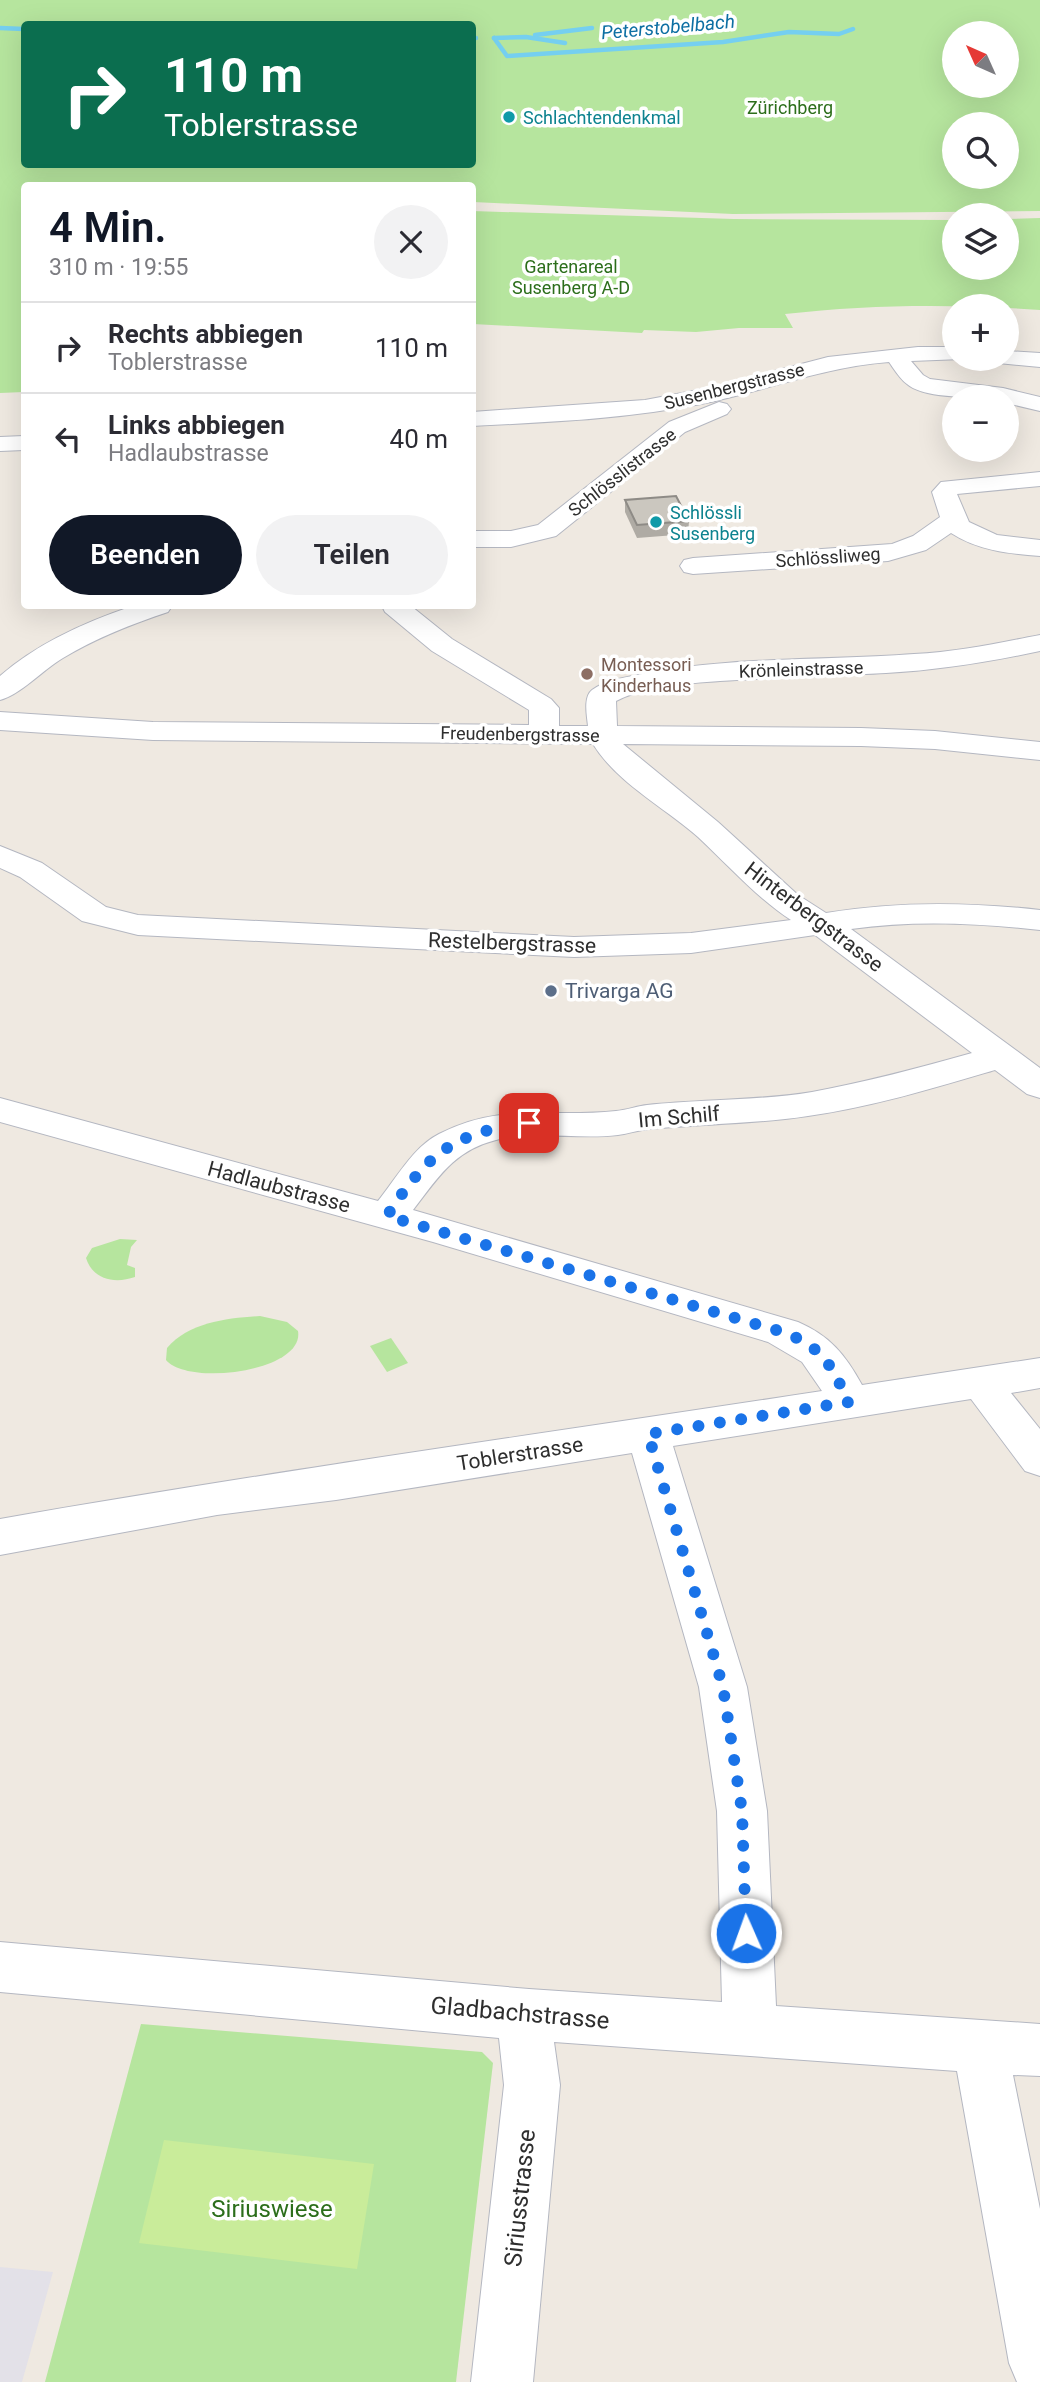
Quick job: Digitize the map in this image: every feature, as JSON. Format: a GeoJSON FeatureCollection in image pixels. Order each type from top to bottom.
{"type":"FeatureCollection","features":[{"type":"Feature","properties":{"kind":"street","name":"Susenbergstrasse"},"geometry":{"type":"LineString","coordinates":[[476,419],[578,414],[651,406],[751,385],[808,368],[895,355],[942,354]]}},
{"type":"Feature","properties":{"kind":"street"},"geometry":{"type":"LineString","coordinates":[[895,355],[915,380],[925,385],[1003,395],[1040,404]]}},
{"type":"Feature","properties":{"kind":"street"},"geometry":{"type":"LineString","coordinates":[[1019,359],[1040,360]]}},
{"type":"Feature","properties":{"kind":"street","name":"Schlösslistrasse"},"geometry":{"type":"LineString","coordinates":[[476,539],[511,539],[547,531],[677,427],[758,394],[751,385]]}},
{"type":"Feature","properties":{"kind":"street"},"geometry":{"type":"LineString","coordinates":[[0,444],[21,443]]}},
{"type":"Feature","properties":{"kind":"street"},"geometry":{"type":"LineString","coordinates":[[1040,479],[946,488],[944,492],[955,520],[976,536],[996,542],[1040,548]]}},
{"type":"Feature","properties":{"kind":"street","name":"Schlössliweg"},"geometry":{"type":"LineString","coordinates":[[693,566],[888,553],[918,544],[946,523],[955,520]]}},
{"type":"Feature","properties":{"kind":"street"},"geometry":{"type":"LineString","coordinates":[[0,691],[30,666],[62,645],[150,609]]}},
{"type":"Feature","properties":{"kind":"street"},"geometry":{"type":"LineString","coordinates":[[399,609],[442,645],[541,705],[544,708],[544,734]]}},
{"type":"Feature","properties":{"kind":"street","name":"Krönleinstrasse"},"geometry":{"type":"LineString","coordinates":[[602,735],[603,694],[643,683],[723,672],[843,668],[975,657],[1040,643]]}},
{"type":"Feature","properties":{"kind":"street","name":"Freudenbergstrasse"},"geometry":{"type":"LineString","coordinates":[[0,721],[153,731],[861,737],[935,740],[1040,751]]}},
{"type":"Feature","properties":{"kind":"street","name":"Hinterbergstrasse"},"geometry":{"type":"LineString","coordinates":[[602,735],[619,758],[707,829],[786,902],[834,933],[1040,1086]]}},
{"type":"Feature","properties":{"kind":"street","name":"Restelbergstrasse"},"geometry":{"type":"LineString","coordinates":[[0,856],[32,870],[94,914],[138,925],[574,947],[634,947],[759,936],[870,916],[986,914],[1040,920]]}},
{"type":"Feature","properties":{"kind":"street","name":"Im Schilf"},"geometry":{"type":"LineString","coordinates":[[387,1216],[437,1153],[452,1143],[490,1128],[529,1123],[566,1126],[618,1123],[646,1117],[736,1112],[810,1104],[902,1085],[1002,1056]]}},
{"type":"Feature","properties":{"kind":"street","name":"Hadlaubstrasse"},"geometry":{"type":"LineString","coordinates":[[0,1110],[387,1216],[783,1332],[805,1341],[825,1356],[849,1402]]}},
{"type":"Feature","properties":{"kind":"street","name":"Toblerstrasse"},"geometry":{"type":"LineString","coordinates":[[0,1537],[217,1498],[335,1483],[1040,1373]]}},
{"type":"Feature","properties":{"kind":"street"},"geometry":{"type":"LineString","coordinates":[[982,1382],[998,1407],[1040,1459]]}},
{"type":"Feature","properties":{"kind":"street"},"geometry":{"type":"LineString","coordinates":[[648,1434],[723,1687],[742,1811],[750,2030]]}},
{"type":"Feature","properties":{"kind":"street","name":"Gladbachstrasse"},"geometry":{"type":"LineString","coordinates":[[0,1967],[529,2015],[1040,2050]]}},
{"type":"Feature","properties":{"kind":"street","name":"Siriusstrasse"},"geometry":{"type":"LineString","coordinates":[[502,2382],[532,2085],[526,2047],[529,2015]]}},
{"type":"Feature","properties":{"kind":"street"},"geometry":{"type":"LineString","coordinates":[[980,2046],[1040,2362]]}},
{"type":"Feature","properties":{"kind":"shaded area"},"geometry":{"type":"Polygon","coordinates":[[[0,2267],[53,2272],[22,2382],[0,2382],[0,2267]]]}},
{"type":"Feature","properties":{"kind":"green space","name":"Zürichberg"},"geometry":{"type":"Polygon","coordinates":[[[0,0],[1040,0],[1040,211],[1019,211],[1019,203],[942,203],[942,212],[733,214],[476,202],[476,182],[21,182],[21,392],[0,393],[0,0]]]}},
{"type":"Feature","properties":{"kind":"green space","name":"Gartenareal Susenberg A-D"},"geometry":{"type":"Polygon","coordinates":[[[476,211],[734,219],[942,220],[942,280],[1019,280],[1019,219],[1040,218],[1040,310],[1019,309],[1019,294],[942,294],[942,306],[849,308],[785,314],[793,328],[739,328],[696,332],[644,330],[642,333],[476,324],[476,211]]]}},
{"type":"Feature","properties":{"kind":"green space"},"geometry":{"type":"Polygon","coordinates":[[[120,1239],[137,1240],[131,1247],[127,1265],[135,1268],[135,1277],[113,1280],[99,1276],[86,1258],[92,1248],[120,1239]]]}},
{"type":"Feature","properties":{"kind":"green space"},"geometry":{"type":"Polygon","coordinates":[[[260,1316],[287,1322],[298,1331],[295,1345],[284,1356],[243,1371],[220,1373],[179,1368],[166,1360],[167,1348],[186,1332],[222,1320],[260,1316]]]}},
{"type":"Feature","properties":{"kind":"green space"},"geometry":{"type":"Polygon","coordinates":[[[391,1338],[408,1363],[387,1372],[370,1346],[391,1338]]]}},
{"type":"Feature","properties":{"kind":"green space","name":"Siriuswiese"},"geometry":{"type":"Polygon","coordinates":[[[141,2024],[482,2052],[493,2063],[456,2382],[45,2382],[141,2024]]]}},
{"type":"Feature","properties":{"kind":"green space"},"geometry":{"type":"Polygon","coordinates":[[[164,2140],[374,2164],[357,2269],[139,2243],[164,2140]]]}},
{"type":"Feature","properties":{"kind":"building"},"geometry":{"type":"Polygon","coordinates":[[[676,496],[689,521],[637,525],[625,500],[676,496]]]}},
{"type":"Feature","properties":{"kind":"waterway","name":"Peterstobelbach"},"geometry":{"type":"LineString","coordinates":[[0,28],[21,29]]}},
{"type":"Feature","properties":{"kind":"waterway"},"geometry":{"type":"LineString","coordinates":[[535,35],[592,28]]}},
{"type":"Feature","properties":{"kind":"waterway","name":"Peterstobelbach"},"geometry":{"type":"LineString","coordinates":[[565,43],[526,37],[494,38],[507,56],[723,42],[789,32],[839,34],[853,29]]}},
{"type":"Feature","properties":{"kind":"place","name":"Schlachtendenkmal"},"geometry":{"type":"Point","coordinates":[509,117]}},
{"type":"Feature","properties":{"kind":"place","name":"Schlössli Susenberg"},"geometry":{"type":"Point","coordinates":[656,522]}},
{"type":"Feature","properties":{"kind":"place","name":"Montessori Kinderhaus"},"geometry":{"type":"Point","coordinates":[587,674]}},
{"type":"Feature","properties":{"kind":"place","name":"Trivarga AG"},"geometry":{"type":"Point","coordinates":[551,991]}},
{"type":"Feature","properties":{"kind":"route"},"geometry":{"type":"LineString","coordinates":[[529,1123],[490,1128],[452,1143],[437,1153],[397,1200],[387,1216],[783,1332],[805,1341],[825,1356],[849,1402],[648,1434],[723,1687],[742,1811],[746,1933]]}}]}
